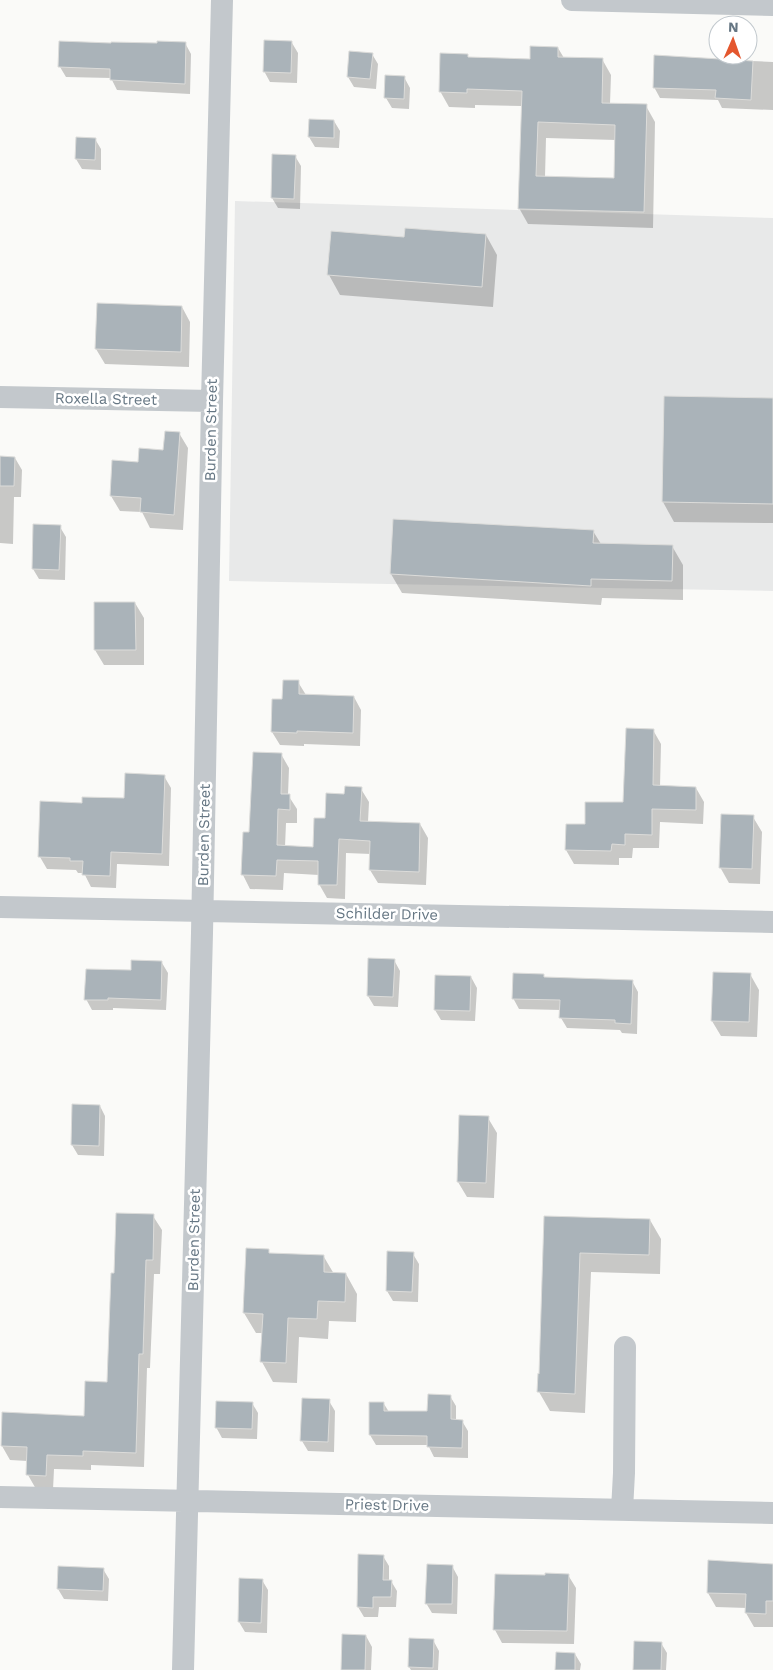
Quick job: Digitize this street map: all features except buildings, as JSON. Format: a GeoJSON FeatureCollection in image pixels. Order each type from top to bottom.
{"type":"FeatureCollection","features":[{"type":"Feature","properties":{"kind":"street","name":"Burden Street"},"geometry":{"type":"LineString","coordinates":[[183,1670],[222,0]]}},
{"type":"Feature","properties":{"kind":"street"},"geometry":{"type":"LineString","coordinates":[[572,0],[773,5]]}},
{"type":"Feature","properties":{"kind":"street","name":"Roxella Street"},"geometry":{"type":"LineString","coordinates":[[0,397],[212,401]]}},
{"type":"Feature","properties":{"kind":"street","name":"Schilder Drive"},"geometry":{"type":"LineString","coordinates":[[0,907],[773,922]]}},
{"type":"Feature","properties":{"kind":"street"},"geometry":{"type":"LineString","coordinates":[[622,1510],[624,1473],[624,1347]]}},
{"type":"Feature","properties":{"kind":"street","name":"Priest Drive"},"geometry":{"type":"LineString","coordinates":[[0,1497],[773,1513]]}},
{"type":"Feature","properties":{"kind":"shaded area"},"geometry":{"type":"Polygon","coordinates":[[[235,201],[773,218],[773,591],[229,581],[235,201]]]}}]}
